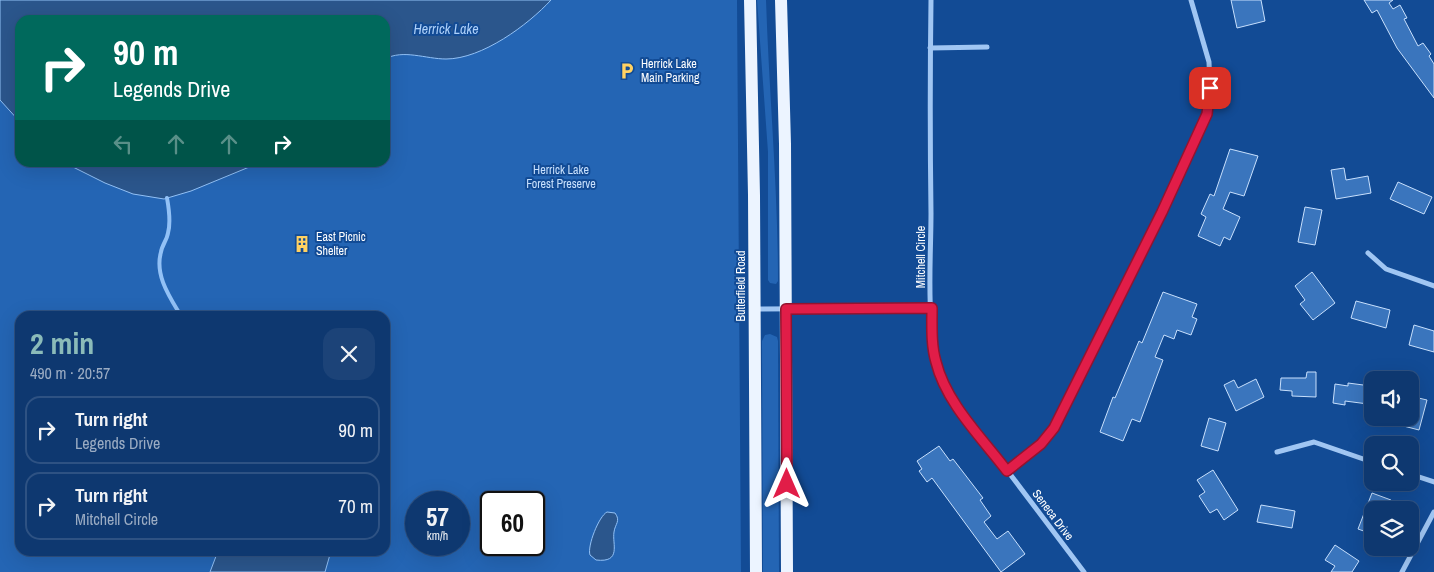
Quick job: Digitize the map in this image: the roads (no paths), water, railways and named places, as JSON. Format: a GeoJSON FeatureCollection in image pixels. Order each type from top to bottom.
{"type":"FeatureCollection","features":[{"type":"Feature","properties":{"kind":"main road","name":"Butterfield Road"},"geometry":{"type":"LineString","coordinates":[[750,0],[755,309],[756,572]]}},
{"type":"Feature","properties":{"kind":"main road"},"geometry":{"type":"LineString","coordinates":[[781,0],[786,309],[787,572]]}},
{"type":"Feature","properties":{"kind":"street","name":"Mitchell Circle"},"geometry":{"type":"LineString","coordinates":[[931,0],[933,347],[936,363],[948,392],[1007,471]]}},
{"type":"Feature","properties":{"kind":"street"},"geometry":{"type":"LineString","coordinates":[[1007,471],[1041,444],[1054,428],[1162,212],[1207,114],[1210,88],[1209,62],[1191,0]]}},
{"type":"Feature","properties":{"kind":"street"},"geometry":{"type":"LineString","coordinates":[[930,48],[987,47]]}},
{"type":"Feature","properties":{"kind":"street"},"geometry":{"type":"LineString","coordinates":[[1368,253],[1386,270],[1434,286]]}},
{"type":"Feature","properties":{"kind":"street"},"geometry":{"type":"LineString","coordinates":[[755,309],[932,308]]}},
{"type":"Feature","properties":{"kind":"street"},"geometry":{"type":"LineString","coordinates":[[1276,452],[1314,442],[1364,459]]}},
{"type":"Feature","properties":{"kind":"street","name":"Seneca Drive"},"geometry":{"type":"LineString","coordinates":[[1007,471],[1084,572]]}},
{"type":"Feature","properties":{"kind":"street"},"geometry":{"type":"LineString","coordinates":[[1419,477],[1434,482]]}},
{"type":"Feature","properties":{"kind":"street"},"geometry":{"type":"LineString","coordinates":[[1402,572],[1434,512]]}},
{"type":"Feature","properties":{"kind":"water","name":"Herrick Lake"},"geometry":{"type":"Polygon","coordinates":[[[0,0],[551,0],[517,30],[489,47],[460,57],[446,59],[407,55],[390,57],[390,15],[15,15],[15,116],[0,100],[0,0]]]}},
{"type":"Feature","properties":{"kind":"water"},"geometry":{"type":"Polygon","coordinates":[[[73,167],[249,167],[191,191],[164,199],[133,194],[73,167]]]}},
{"type":"Feature","properties":{"kind":"water"},"geometry":{"type":"Polygon","coordinates":[[[607,512],[615,513],[618,518],[614,532],[614,552],[610,559],[596,560],[590,555],[590,545],[597,525],[607,512]]]}},
{"type":"Feature","properties":{"kind":"water"},"geometry":{"type":"Polygon","coordinates":[[[216,556],[330,556],[325,572],[210,572],[216,556]]]}},
{"type":"Feature","properties":{"kind":"waterway"},"geometry":{"type":"LineString","coordinates":[[167,198],[169,224],[162,249],[160,268],[163,283],[178,311]]}},
{"type":"Feature","properties":{"kind":"place","name":"Herrick Lake Main Parking"},"geometry":{"type":"Point","coordinates":[627,71]}},
{"type":"Feature","properties":{"kind":"place","name":"East Picnic Shelter"},"geometry":{"type":"Point","coordinates":[302,244]}},
{"type":"Feature","properties":{"kind":"park label","name":"Herrick Lake Forest Preserve"},"geometry":{"type":"Point","coordinates":[561,177]}}]}
